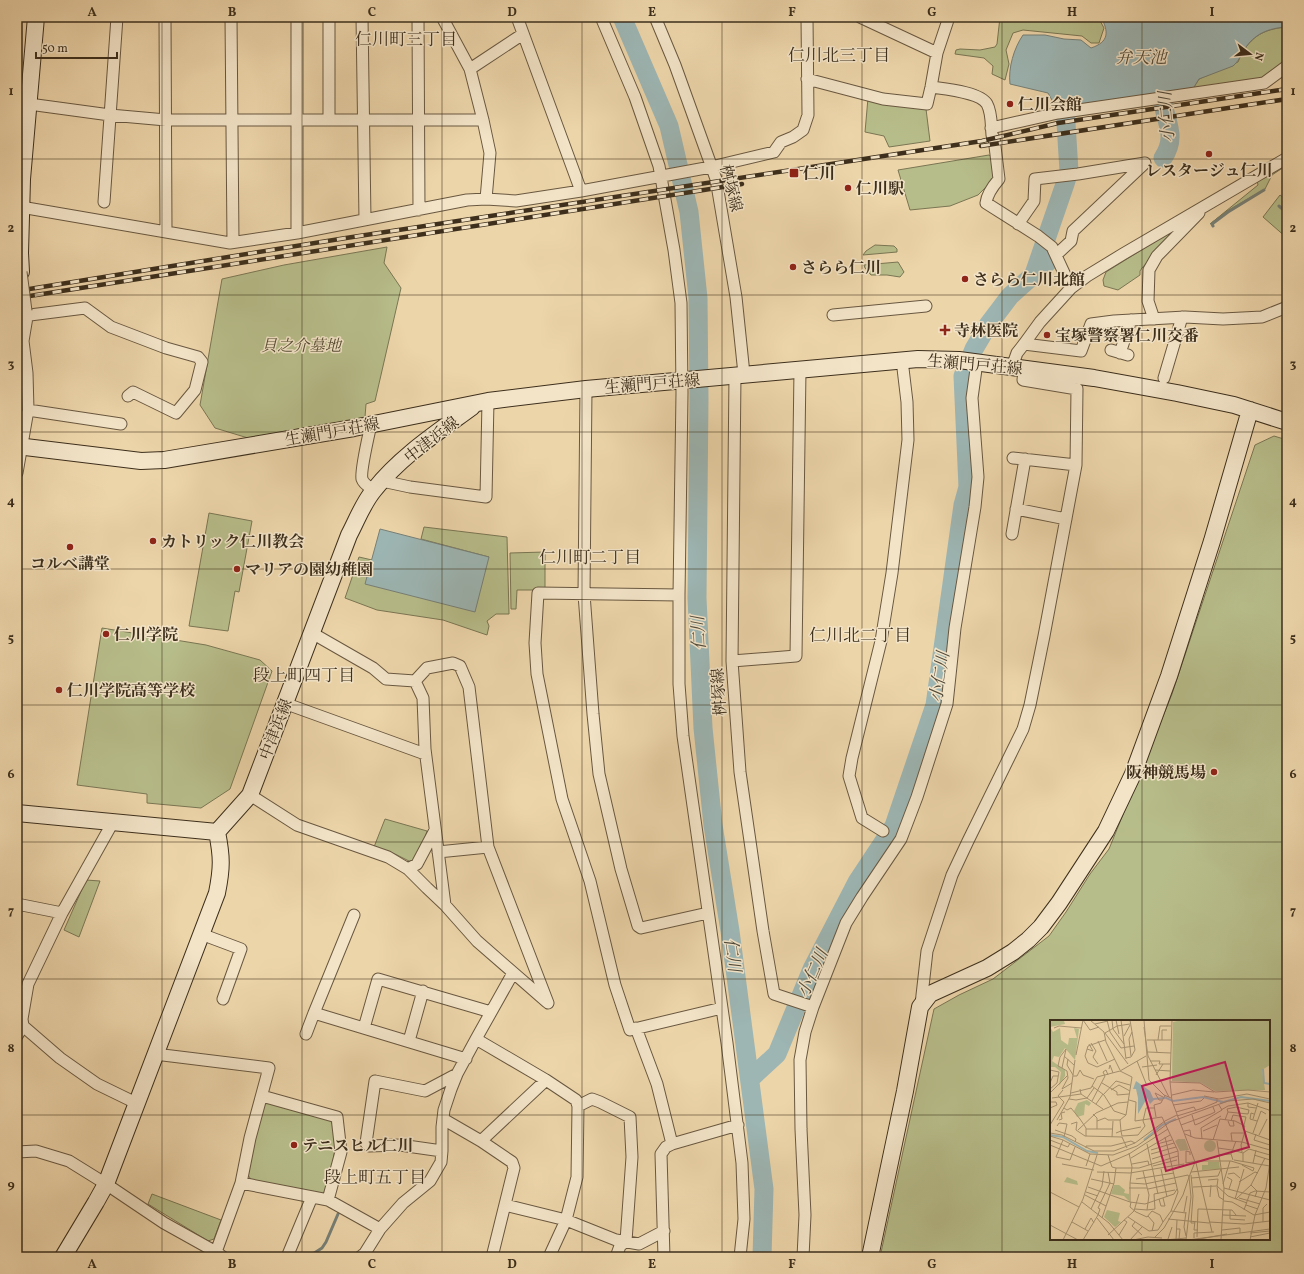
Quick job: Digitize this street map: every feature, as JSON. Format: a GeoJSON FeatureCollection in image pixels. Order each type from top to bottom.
{"type":"FeatureCollection","features":[{"type":"Feature","properties":{"kind":"street"},"geometry":{"type":"LineString","coordinates":[[17,473],[19,446],[28,410],[27,373],[23,341],[26,314],[20,253],[21,207],[19,179],[23,103],[36,17]]}},
{"type":"Feature","properties":{"kind":"street"},"geometry":{"type":"LineString","coordinates":[[104,202],[117,17]]}},
{"type":"Feature","properties":{"kind":"street"},"geometry":{"type":"LineString","coordinates":[[165,17],[166,231]]}},
{"type":"Feature","properties":{"kind":"street"},"geometry":{"type":"LineString","coordinates":[[231,17],[232,242]]}},
{"type":"Feature","properties":{"kind":"street"},"geometry":{"type":"LineString","coordinates":[[297,17],[297,233]]}},
{"type":"Feature","properties":{"kind":"street"},"geometry":{"type":"LineString","coordinates":[[329,17],[329,119]]}},
{"type":"Feature","properties":{"kind":"street"},"geometry":{"type":"LineString","coordinates":[[362,17],[365,220]]}},
{"type":"Feature","properties":{"kind":"street"},"geometry":{"type":"LineString","coordinates":[[418,17],[419,210]]}},
{"type":"Feature","properties":{"kind":"street"},"geometry":{"type":"LineString","coordinates":[[442,17],[470,69],[483,120],[490,153],[486,199]]}},
{"type":"Feature","properties":{"kind":"street"},"geometry":{"type":"LineString","coordinates":[[517,17],[581,191]]}},
{"type":"Feature","properties":{"kind":"street"},"geometry":{"type":"LineString","coordinates":[[600,17],[635,97],[659,166],[674,250],[681,303],[685,380],[679,595],[679,684],[683,736],[738,1125],[742,1163],[744,1219],[740,1257]]}},
{"type":"Feature","properties":{"kind":"street","name":"桝塚線"},"geometry":{"type":"LineString","coordinates":[[655,17],[678,72],[710,167],[716,179],[736,297],[737,375],[732,661],[740,772],[763,931],[774,994],[811,1006]]}},
{"type":"Feature","properties":{"kind":"street"},"geometry":{"type":"LineString","coordinates":[[21,207],[232,242],[297,233],[467,200],[486,199],[516,201],[581,191],[662,177],[774,152],[781,142],[794,137],[803,130],[808,115],[807,17]]}},
{"type":"Feature","properties":{"kind":"street"},"geometry":{"type":"LineString","coordinates":[[860,17],[938,53]]}},
{"type":"Feature","properties":{"kind":"street"},"geometry":{"type":"LineString","coordinates":[[807,79],[883,99],[926,104],[938,53],[949,17]]}},
{"type":"Feature","properties":{"kind":"street"},"geometry":{"type":"LineString","coordinates":[[470,69],[523,34]]}},
{"type":"Feature","properties":{"kind":"street"},"geometry":{"type":"LineString","coordinates":[[991,128],[1058,113],[1264,83],[1286,68]]}},
{"type":"Feature","properties":{"kind":"street"},"geometry":{"type":"LineString","coordinates":[[931,87],[965,93],[981,98],[986,103],[990,111],[996,162],[999,171],[999,179],[986,198],[986,203],[1038,236],[1054,251],[1072,288]]}},
{"type":"Feature","properties":{"kind":"street"},"geometry":{"type":"LineString","coordinates":[[23,103],[110,115],[166,120],[483,120]]}},
{"type":"Feature","properties":{"kind":"street"},"geometry":{"type":"LineString","coordinates":[[870,1257],[905,1091],[920,1007],[927,951],[952,875],[1023,729],[1044,636],[1076,465],[1077,389],[1023,380],[1018,368],[1017,353],[1040,322],[1072,288],[1087,276],[1287,158]]}},
{"type":"Feature","properties":{"kind":"street"},"geometry":{"type":"LineString","coordinates":[[1018,224],[1034,201],[1035,179],[1062,177],[1144,163],[1073,230],[1071,242],[1054,251]]}},
{"type":"Feature","properties":{"kind":"street"},"geometry":{"type":"LineString","coordinates":[[1154,319],[1148,301],[1149,270],[1157,256],[1206,206]]}},
{"type":"Feature","properties":{"kind":"street"},"geometry":{"type":"LineString","coordinates":[[833,315],[926,306]]}},
{"type":"Feature","properties":{"kind":"street"},"geometry":{"type":"LineString","coordinates":[[1024,344],[1081,351],[1091,324],[1182,317],[1223,319],[1262,316],[1287,307]]}},
{"type":"Feature","properties":{"kind":"street"},"geometry":{"type":"LineString","coordinates":[[26,314],[30,315],[85,308],[111,327],[166,348],[198,357],[202,362],[195,390],[176,413],[133,392],[128,396]]}},
{"type":"Feature","properties":{"kind":"street"},"geometry":{"type":"LineString","coordinates":[[1164,378],[1182,317]]}},
{"type":"Feature","properties":{"kind":"street"},"geometry":{"type":"LineString","coordinates":[[1120,353],[1131,320]]}},
{"type":"Feature","properties":{"kind":"street","name":"生瀬門戸荘線"},"geometry":{"type":"LineString","coordinates":[[19,446],[141,461],[164,460],[482,403],[586,389],[918,359],[959,360],[1094,378],[1169,392],[1250,410],[1287,422]]}},
{"type":"Feature","properties":{"kind":"street"},"geometry":{"type":"LineString","coordinates":[[883,831],[862,818],[849,776],[852,758],[881,641],[892,573],[908,440],[907,402],[902,360]]}},
{"type":"Feature","properties":{"kind":"street"},"geometry":{"type":"LineString","coordinates":[[803,1257],[805,1213],[801,1129],[800,1060],[805,1032],[811,1006],[846,923],[900,839],[917,797],[947,704],[955,628],[975,506],[978,477],[972,398],[977,362]]}},
{"type":"Feature","properties":{"kind":"street"},"geometry":{"type":"LineString","coordinates":[[732,661],[796,656],[800,370]]}},
{"type":"Feature","properties":{"kind":"street"},"geometry":{"type":"LineString","coordinates":[[586,389],[584,594],[599,774],[621,869],[638,926],[641,928],[708,913]]}},
{"type":"Feature","properties":{"kind":"street"},"geometry":{"type":"LineString","coordinates":[[371,424],[364,458],[362,478],[366,484],[410,487],[486,497],[482,403]]}},
{"type":"Feature","properties":{"kind":"street","name":"中津浜線"},"geometry":{"type":"LineString","coordinates":[[217,832],[250,795],[349,535],[365,503],[378,486],[413,450],[446,426],[482,403]]}},
{"type":"Feature","properties":{"kind":"street"},"geometry":{"type":"LineString","coordinates":[[28,410],[121,424]]}},
{"type":"Feature","properties":{"kind":"street"},"geometry":{"type":"LineString","coordinates":[[920,1007],[930,994],[987,968],[1013,952],[1028,940],[1041,927],[1059,903],[1106,831],[1133,774],[1169,676],[1212,541],[1250,410]]}},
{"type":"Feature","properties":{"kind":"street"},"geometry":{"type":"LineString","coordinates":[[431,413],[439,414],[444,419],[446,426]]}},
{"type":"Feature","properties":{"kind":"street"},"geometry":{"type":"LineString","coordinates":[[1013,458],[1076,465]]}},
{"type":"Feature","properties":{"kind":"street"},"geometry":{"type":"LineString","coordinates":[[1012,534],[1025,460]]}},
{"type":"Feature","properties":{"kind":"street"},"geometry":{"type":"LineString","coordinates":[[1016,509],[1066,519]]}},
{"type":"Feature","properties":{"kind":"street"},"geometry":{"type":"LineString","coordinates":[[679,595],[538,594],[535,643],[538,674],[562,799],[590,881],[618,992],[630,1030],[722,1008]]}},
{"type":"Feature","properties":{"kind":"street"},"geometry":{"type":"LineString","coordinates":[[312,633],[373,668],[386,679],[415,681]]}},
{"type":"Feature","properties":{"kind":"street"},"geometry":{"type":"LineString","coordinates":[[250,795],[297,825],[388,857],[408,869],[445,905],[477,941],[548,1003],[488,847],[469,687],[460,666],[453,663],[427,668],[415,681]]}},
{"type":"Feature","properties":{"kind":"street"},"geometry":{"type":"LineString","coordinates":[[415,681],[423,698],[426,754],[445,905]]}},
{"type":"Feature","properties":{"kind":"street"},"geometry":{"type":"LineString","coordinates":[[284,703],[426,754]]}},
{"type":"Feature","properties":{"kind":"street"},"geometry":{"type":"LineString","coordinates":[[17,813],[217,832],[221,852],[221,870],[217,893],[106,1184],[63,1257]]}},
{"type":"Feature","properties":{"kind":"street"},"geometry":{"type":"LineString","coordinates":[[113,822],[62,913],[28,984],[20,1024],[60,1058],[97,1084],[136,1103]]}},
{"type":"Feature","properties":{"kind":"street"},"geometry":{"type":"LineString","coordinates":[[408,869],[417,864],[435,830]]}},
{"type":"Feature","properties":{"kind":"street"},"geometry":{"type":"LineString","coordinates":[[438,852],[488,847]]}},
{"type":"Feature","properties":{"kind":"street"},"geometry":{"type":"LineString","coordinates":[[17,904],[62,913]]}},
{"type":"Feature","properties":{"kind":"street"},"geometry":{"type":"LineString","coordinates":[[306,1034],[354,915]]}},
{"type":"Feature","properties":{"kind":"street"},"geometry":{"type":"LineString","coordinates":[[201,934],[241,949],[223,999]]}},
{"type":"Feature","properties":{"kind":"street"},"geometry":{"type":"LineString","coordinates":[[360,1257],[365,1253],[380,1229],[403,1204],[430,1180],[441,1162],[444,1110],[457,1074],[513,973]]}},
{"type":"Feature","properties":{"kind":"street"},"geometry":{"type":"LineString","coordinates":[[364,1028],[378,979],[491,1012]]}},
{"type":"Feature","properties":{"kind":"street"},"geometry":{"type":"LineString","coordinates":[[409,1041],[422,991]]}},
{"type":"Feature","properties":{"kind":"street"},"geometry":{"type":"LineString","coordinates":[[314,1013],[466,1059]]}},
{"type":"Feature","properties":{"kind":"street"},"geometry":{"type":"LineString","coordinates":[[636,1028],[657,1084],[672,1144]]}},
{"type":"Feature","properties":{"kind":"street"},"geometry":{"type":"LineString","coordinates":[[476,1039],[546,1080],[576,1100],[578,1106],[577,1177],[566,1220],[550,1257]]}},
{"type":"Feature","properties":{"kind":"street"},"geometry":{"type":"LineString","coordinates":[[17,1152],[36,1152],[68,1162],[106,1184],[164,1223],[219,1254],[241,1183],[250,1138],[269,1068],[155,1054]]}},
{"type":"Feature","properties":{"kind":"street"},"geometry":{"type":"LineString","coordinates":[[442,1151],[400,1145],[369,1146],[366,1143],[375,1081],[425,1091],[457,1074]]}},
{"type":"Feature","properties":{"kind":"street"},"geometry":{"type":"LineString","coordinates":[[481,1141],[546,1080]]}},
{"type":"Feature","properties":{"kind":"street"},"geometry":{"type":"LineString","coordinates":[[262,1096],[337,1117],[341,1152],[328,1200]]}},
{"type":"Feature","properties":{"kind":"street"},"geometry":{"type":"LineString","coordinates":[[578,1106],[592,1099],[630,1117],[632,1157],[626,1241],[620,1246],[616,1257]]}},
{"type":"Feature","properties":{"kind":"street"},"geometry":{"type":"LineString","coordinates":[[443,1119],[481,1141],[512,1162],[514,1168],[492,1257]]}},
{"type":"Feature","properties":{"kind":"street"},"geometry":{"type":"LineString","coordinates":[[664,1257],[661,1154],[666,1147],[672,1144],[738,1125]]}},
{"type":"Feature","properties":{"kind":"street"},"geometry":{"type":"LineString","coordinates":[[241,1183],[328,1200],[380,1229]]}},
{"type":"Feature","properties":{"kind":"street"},"geometry":{"type":"LineString","coordinates":[[287,1257],[312,1197]]}},
{"type":"Feature","properties":{"kind":"street"},"geometry":{"type":"LineString","coordinates":[[505,1205],[566,1220],[616,1240],[639,1244],[664,1231]]}},
{"type":"Feature","properties":{"kind":"green space"},"geometry":{"type":"Polygon","coordinates":[[[1000,17],[1098,17],[1104,28],[1099,43],[1091,43],[1082,36],[1023,30],[1013,33],[1006,50],[1009,64],[1005,80],[992,74],[993,66],[984,58],[955,54],[956,50],[960,49],[980,50],[995,47],[997,44],[1000,17]]]}},
{"type":"Feature","properties":{"kind":"green space"},"geometry":{"type":"Polygon","coordinates":[[[1287,27],[1287,60],[1263,78],[1190,91],[1199,79],[1238,62],[1246,47],[1257,36],[1270,30],[1287,27]]]}},
{"type":"Feature","properties":{"kind":"green space"},"geometry":{"type":"Polygon","coordinates":[[[868,98],[926,109],[930,141],[889,147],[884,136],[865,132],[868,98]]]}},
{"type":"Feature","properties":{"kind":"green space"},"geometry":{"type":"Polygon","coordinates":[[[989,155],[992,157],[996,173],[987,186],[978,195],[950,206],[910,210],[898,170],[989,155]]]}},
{"type":"Feature","properties":{"kind":"green space"},"geometry":{"type":"Polygon","coordinates":[[[1287,163],[1287,165],[1272,175],[1265,189],[1227,211],[1210,224],[1258,185],[1257,180],[1287,163]]]}},
{"type":"Feature","properties":{"kind":"green space"},"geometry":{"type":"Polygon","coordinates":[[[1287,193],[1287,238],[1263,217],[1280,195],[1284,198],[1287,193]]]}},
{"type":"Feature","properties":{"kind":"green space"},"geometry":{"type":"Polygon","coordinates":[[[1172,231],[1174,233],[1142,268],[1140,275],[1118,290],[1104,286],[1103,280],[1106,272],[1172,231]]]}},
{"type":"Feature","properties":{"kind":"green space"},"geometry":{"type":"Polygon","coordinates":[[[875,245],[894,246],[897,249],[897,252],[863,255],[875,245]]]}},
{"type":"Feature","properties":{"kind":"green space","name":"貝之介墓地"},"geometry":{"type":"Polygon","coordinates":[[[387,247],[384,263],[401,288],[375,401],[366,404],[365,417],[248,438],[215,428],[200,405],[222,279],[284,265],[387,247]]]}},
{"type":"Feature","properties":{"kind":"green space"},"geometry":{"type":"Polygon","coordinates":[[[898,262],[904,272],[900,277],[871,275],[864,265],[898,262]]]}},
{"type":"Feature","properties":{"kind":"green space","name":"阪神競馬場"},"geometry":{"type":"Polygon","coordinates":[[[1274,436],[1287,440],[1287,1257],[880,1257],[934,1009],[993,979],[1049,936],[1090,874],[1109,849],[1172,694],[1255,445],[1274,436]]]}},
{"type":"Feature","properties":{"kind":"green space"},"geometry":{"type":"Polygon","coordinates":[[[209,513],[252,521],[239,592],[235,591],[228,631],[189,626],[209,513]]]}},
{"type":"Feature","properties":{"kind":"green space"},"geometry":{"type":"Polygon","coordinates":[[[424,527],[507,537],[509,614],[496,614],[487,621],[489,626],[487,635],[443,620],[377,610],[345,598],[359,557],[372,560],[366,584],[489,557],[421,539],[424,527]]]}},
{"type":"Feature","properties":{"kind":"green space"},"geometry":{"type":"Polygon","coordinates":[[[545,552],[545,590],[517,590],[516,609],[511,609],[510,553],[545,552]]]}},
{"type":"Feature","properties":{"kind":"green space"},"geometry":{"type":"Polygon","coordinates":[[[102,628],[206,645],[260,660],[272,671],[230,789],[201,808],[147,803],[147,794],[77,785],[102,628]]]}},
{"type":"Feature","properties":{"kind":"green space"},"geometry":{"type":"Polygon","coordinates":[[[385,819],[427,831],[420,854],[411,862],[391,852],[374,847],[385,819]]]}},
{"type":"Feature","properties":{"kind":"green space"},"geometry":{"type":"Polygon","coordinates":[[[86,880],[100,881],[79,937],[64,930],[86,880]]]}},
{"type":"Feature","properties":{"kind":"green space","name":"テニスヒル仁川"},"geometry":{"type":"Polygon","coordinates":[[[271,1103],[330,1120],[335,1136],[334,1155],[326,1191],[320,1195],[252,1181],[248,1175],[253,1141],[264,1104],[271,1103]]]}},
{"type":"Feature","properties":{"kind":"green space"},"geometry":{"type":"Polygon","coordinates":[[[152,1194],[221,1220],[214,1239],[208,1241],[148,1204],[152,1194]]]}},
{"type":"Feature","properties":{"kind":"water","name":"弁天池"},"geometry":{"type":"Polygon","coordinates":[[[1101,17],[1287,17],[1287,27],[1268,30],[1257,36],[1248,44],[1233,66],[1199,79],[1190,91],[1057,109],[1048,93],[1010,84],[1012,58],[1023,35],[1045,35],[1064,39],[1081,40],[1091,48],[1101,43],[1106,36],[1104,22],[1101,17]]]}},
{"type":"Feature","properties":{"kind":"water"},"geometry":{"type":"Polygon","coordinates":[[[380,529],[489,557],[475,612],[365,584],[380,529]]]}},
{"type":"Feature","properties":{"kind":"waterway","name":"仁川"},"geometry":{"type":"LineString","coordinates":[[622,17],[669,126],[689,212],[698,298],[699,399],[697,598],[703,728],[713,825],[730,931],[764,1189],[762,1257]]}},
{"type":"Feature","properties":{"kind":"waterway","name":"小仁川"},"geometry":{"type":"LineString","coordinates":[[1163,158],[1170,142],[1169,127],[1162,94],[1164,78]]}},
{"type":"Feature","properties":{"kind":"waterway"},"geometry":{"type":"LineString","coordinates":[[1034,274],[1069,171],[1065,107]]}},
{"type":"Feature","properties":{"kind":"waterway"},"geometry":{"type":"LineString","coordinates":[[1213,226],[1212,224],[1228,212],[1264,190]]}},
{"type":"Feature","properties":{"kind":"waterway"},"geometry":{"type":"LineString","coordinates":[[1279,206],[1287,213]]}},
{"type":"Feature","properties":{"kind":"waterway","name":"小仁川"},"geometry":{"type":"LineString","coordinates":[[750,1079],[777,1054],[812,969],[857,882],[894,826],[935,705],[963,505],[968,487],[963,376],[974,349],[988,325],[1010,296],[1049,261]]}},
{"type":"Feature","properties":{"kind":"waterway"},"geometry":{"type":"LineString","coordinates":[[308,1257],[322,1248],[338,1214]]}},
{"type":"Feature","properties":{"kind":"railway"},"geometry":{"type":"LineString","coordinates":[[17,291],[346,238],[982,141],[1058,123],[1287,89]]}},
{"type":"Feature","properties":{"kind":"railway"},"geometry":{"type":"LineString","coordinates":[[981,146],[1287,99]]}},
{"type":"Feature","properties":{"kind":"railway"},"geometry":{"type":"LineString","coordinates":[[17,298],[742,184]]}},
{"type":"Feature","properties":{"kind":"place","name":"仁川会館"},"geometry":{"type":"Point","coordinates":[1010,104]}},
{"type":"Feature","properties":{"kind":"place","name":"レスタージュ仁川"},"geometry":{"type":"Point","coordinates":[1209,154]}},
{"type":"Feature","properties":{"kind":"place","name":"仁川"},"geometry":{"type":"Point","coordinates":[794,173]}},
{"type":"Feature","properties":{"kind":"place","name":"仁川駅"},"geometry":{"type":"Point","coordinates":[848,188]}},
{"type":"Feature","properties":{"kind":"place","name":"さらら仁川"},"geometry":{"type":"Point","coordinates":[793,267]}},
{"type":"Feature","properties":{"kind":"place","name":"さらら仁川北館"},"geometry":{"type":"Point","coordinates":[965,279]}},
{"type":"Feature","properties":{"kind":"place","name":"寺林医院"},"geometry":{"type":"Point","coordinates":[945,330]}},
{"type":"Feature","properties":{"kind":"place","name":"宝塚警察署仁川交番"},"geometry":{"type":"Point","coordinates":[1047,335]}},
{"type":"Feature","properties":{"kind":"place","name":"カトリック仁川教会"},"geometry":{"type":"Point","coordinates":[153,541]}},
{"type":"Feature","properties":{"kind":"place","name":"コルベ講堂"},"geometry":{"type":"Point","coordinates":[70,547]}},
{"type":"Feature","properties":{"kind":"place","name":"マリアの園幼稚園"},"geometry":{"type":"Point","coordinates":[237,569]}},
{"type":"Feature","properties":{"kind":"place","name":"仁川学院"},"geometry":{"type":"Point","coordinates":[106,634]}},
{"type":"Feature","properties":{"kind":"place","name":"仁川学院高等学校"},"geometry":{"type":"Point","coordinates":[59,690]}},
{"type":"Feature","properties":{"kind":"place","name":"阪神競馬場"},"geometry":{"type":"Point","coordinates":[1214,772]}},
{"type":"Feature","properties":{"kind":"place","name":"テニスヒル仁川"},"geometry":{"type":"Point","coordinates":[294,1145]}},
{"type":"Feature","properties":{"kind":"district","name":"仁川町三丁目"},"geometry":{"type":"Point","coordinates":[406,39]}},
{"type":"Feature","properties":{"kind":"district","name":"仁川北三丁目"},"geometry":{"type":"Point","coordinates":[839,55]}},
{"type":"Feature","properties":{"kind":"district","name":"仁川町二丁目"},"geometry":{"type":"Point","coordinates":[590,557]}},
{"type":"Feature","properties":{"kind":"district","name":"仁川北二丁目"},"geometry":{"type":"Point","coordinates":[860,635]}},
{"type":"Feature","properties":{"kind":"district","name":"段上町四丁目"},"geometry":{"type":"Point","coordinates":[304,675]}},
{"type":"Feature","properties":{"kind":"district","name":"段上町五丁目"},"geometry":{"type":"Point","coordinates":[375,1177]}}]}
